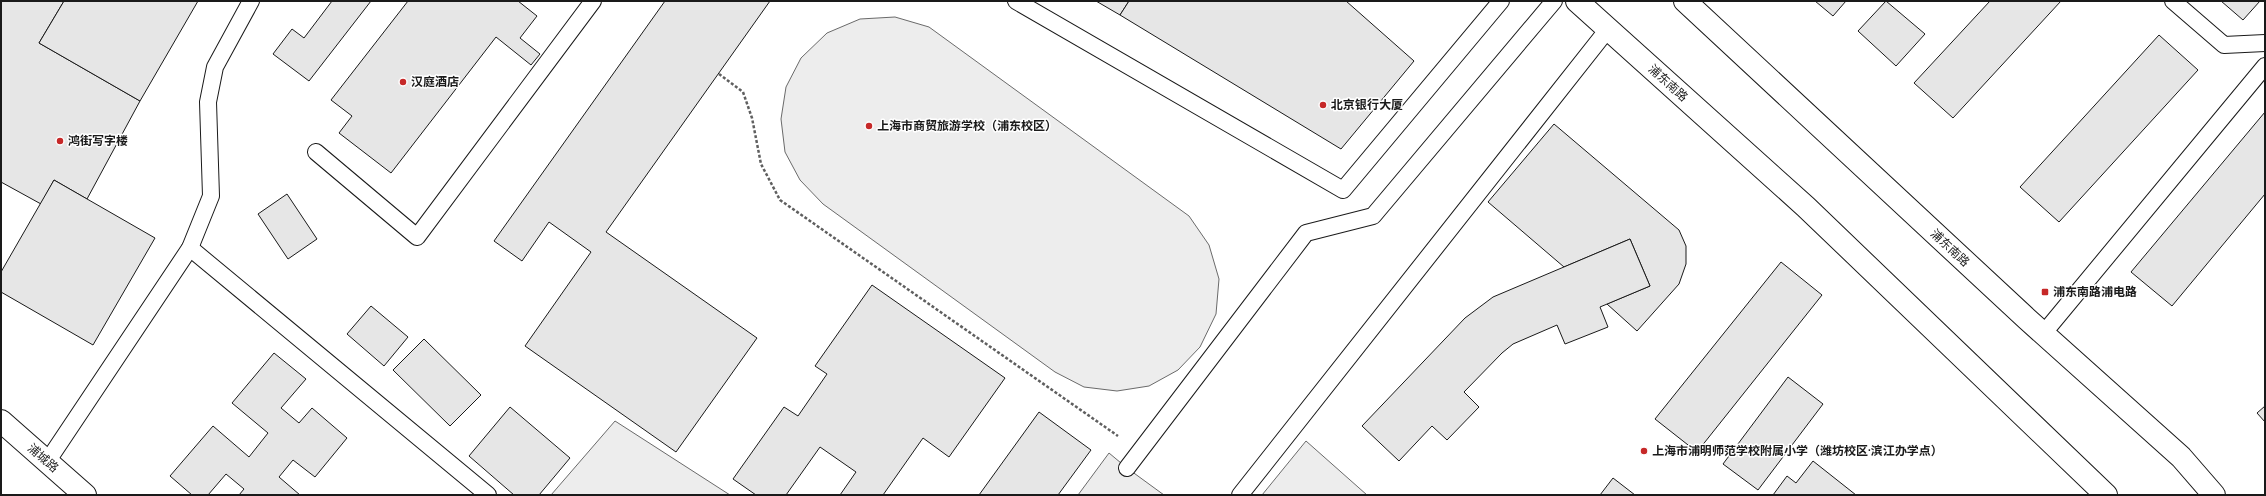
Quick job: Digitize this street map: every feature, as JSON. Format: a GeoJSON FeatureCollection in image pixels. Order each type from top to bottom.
{"type":"FeatureCollection","features":[{"type":"Feature","properties":{"kind":"main road","name":"浦东南路"},"geometry":{"type":"LineString","coordinates":[[1577,1],[1806,207],[2106,495]]}},
{"type":"Feature","properties":{"kind":"main road","name":"浦东南路"},"geometry":{"type":"LineString","coordinates":[[1685,1],[2043,334],[2181,457],[2214,495]]}},
{"type":"Feature","properties":{"kind":"main road","name":"浦城路"},"geometry":{"type":"LineString","coordinates":[[1,422],[85,495]]}},
{"type":"Feature","properties":{"kind":"lane"},"geometry":{"type":"LineString","coordinates":[[47,462],[190,248],[211,196],[208,102],[215,67],[251,1]]}},
{"type":"Feature","properties":{"kind":"lane"},"geometry":{"type":"LineString","coordinates":[[316,152],[417,237],[593,1]]}},
{"type":"Feature","properties":{"kind":"lane"},"geometry":{"type":"LineString","coordinates":[[1016,1],[1343,190],[1501,1]]}},
{"type":"Feature","properties":{"kind":"lane"},"geometry":{"type":"LineString","coordinates":[[1127,468],[1306,233],[1372,216],[1554,1]]}},
{"type":"Feature","properties":{"kind":"lane"},"geometry":{"type":"LineString","coordinates":[[2173,1],[2224,45],[2265,43]]}},
{"type":"Feature","properties":{"kind":"lane"},"geometry":{"type":"LineString","coordinates":[[1240,495],[1608,29]]}},
{"type":"Feature","properties":{"kind":"lane"},"geometry":{"type":"LineString","coordinates":[[2043,334],[2265,66]]}},
{"type":"Feature","properties":{"kind":"lane"},"geometry":{"type":"LineString","coordinates":[[190,248],[488,495]]}},
{"type":"Feature","properties":{"kind":"path"},"geometry":{"type":"LineString","coordinates":[[718,74],[743,92],[752,118],[761,164],[780,200],[1139,451]]}},
{"type":"Feature","properties":{"kind":"shaded area"},"geometry":{"type":"Polygon","coordinates":[[[895,17],[929,27],[1189,216],[1209,245],[1219,279],[1216,314],[1200,347],[1178,370],[1149,386],[1117,391],[1084,387],[1055,372],[823,204],[800,180],[785,152],[781,119],[786,87],[801,58],[827,33],[860,19],[895,17]]]}},
{"type":"Feature","properties":{"kind":"shaded area"},"geometry":{"type":"Polygon","coordinates":[[[615,421],[730,495],[551,495],[615,421]]]}},
{"type":"Feature","properties":{"kind":"shaded area"},"geometry":{"type":"Polygon","coordinates":[[[1306,441],[1367,495],[1262,495],[1306,441]]]}},
{"type":"Feature","properties":{"kind":"shaded area"},"geometry":{"type":"Polygon","coordinates":[[[1109,453],[1127,468],[1164,495],[1078,495],[1109,453]]]}},
{"type":"Feature","properties":{"kind":"building","name":"鸿街写字楼"},"geometry":{"type":"Polygon","coordinates":[[[1,1],[64,1],[39,43],[140,101],[87,199],[54,180],[41,204],[1,182],[1,1]]]}},
{"type":"Feature","properties":{"kind":"building"},"geometry":{"type":"Polygon","coordinates":[[[64,1],[198,1],[140,101],[39,43],[64,1]]]}},
{"type":"Feature","properties":{"kind":"building"},"geometry":{"type":"Polygon","coordinates":[[[332,1],[371,1],[309,81],[273,54],[292,29],[304,38],[332,1]]]}},
{"type":"Feature","properties":{"kind":"building","name":"汉庭酒店"},"geometry":{"type":"Polygon","coordinates":[[[408,1],[518,1],[537,16],[520,38],[540,54],[531,65],[496,37],[391,173],[339,133],[352,116],[331,100],[408,1]]]}},
{"type":"Feature","properties":{"kind":"building"},"geometry":{"type":"Polygon","coordinates":[[[665,1],[770,1],[606,232],[757,338],[676,452],[525,346],[591,252],[549,222],[522,261],[494,241],[665,1]]]}},
{"type":"Feature","properties":{"kind":"building"},"geometry":{"type":"Polygon","coordinates":[[[1096,1],[1129,1],[1120,15],[1096,1]]]}},
{"type":"Feature","properties":{"kind":"building","name":"北京银行大厦"},"geometry":{"type":"Polygon","coordinates":[[[1129,1],[1346,1],[1414,61],[1341,149],[1120,15],[1129,1]]]}},
{"type":"Feature","properties":{"kind":"building"},"geometry":{"type":"Polygon","coordinates":[[[1815,1],[1846,1],[1833,16],[1815,1]]]}},
{"type":"Feature","properties":{"kind":"building"},"geometry":{"type":"Polygon","coordinates":[[[1886,1],[1925,34],[1896,66],[1858,31],[1886,1]]]}},
{"type":"Feature","properties":{"kind":"building"},"geometry":{"type":"Polygon","coordinates":[[[1990,1],[2061,1],[1953,118],[1914,83],[1990,1]]]}},
{"type":"Feature","properties":{"kind":"building"},"geometry":{"type":"Polygon","coordinates":[[[2221,1],[2260,1],[2243,20],[2221,1]]]}},
{"type":"Feature","properties":{"kind":"building"},"geometry":{"type":"Polygon","coordinates":[[[2159,35],[2198,70],[2059,222],[2020,187],[2159,35]]]}},
{"type":"Feature","properties":{"kind":"building"},"geometry":{"type":"Polygon","coordinates":[[[2265,112],[2265,194],[2172,306],[2131,272],[2265,112]]]}},
{"type":"Feature","properties":{"kind":"building"},"geometry":{"type":"Polygon","coordinates":[[[1554,124],[1679,230],[1686,246],[1686,264],[1679,284],[1637,331],[1607,304],[1650,286],[1630,239],[1564,267],[1488,202],[1554,124]]]}},
{"type":"Feature","properties":{"kind":"building"},"geometry":{"type":"Polygon","coordinates":[[[54,180],[155,238],[93,345],[1,292],[1,272],[54,180]]]}},
{"type":"Feature","properties":{"kind":"building"},"geometry":{"type":"Polygon","coordinates":[[[287,194],[317,239],[288,259],[258,214],[287,194]]]}},
{"type":"Feature","properties":{"kind":"building"},"geometry":{"type":"Polygon","coordinates":[[[1630,239],[1650,286],[1600,307],[1608,327],[1565,344],[1557,325],[1513,344],[1502,353],[1464,392],[1479,407],[1447,440],[1432,426],[1399,461],[1362,426],[1465,318],[1493,297],[1630,239]]]}},
{"type":"Feature","properties":{"kind":"building"},"geometry":{"type":"Polygon","coordinates":[[[1781,262],[1822,295],[1697,452],[1655,419],[1781,262]]]}},
{"type":"Feature","properties":{"kind":"building"},"geometry":{"type":"Polygon","coordinates":[[[872,285],[1005,378],[949,457],[923,438],[883,495],[840,495],[856,472],[820,447],[786,495],[756,495],[733,479],[784,407],[798,416],[827,374],[815,366],[872,285]]]}},
{"type":"Feature","properties":{"kind":"building"},"geometry":{"type":"Polygon","coordinates":[[[371,306],[408,337],[384,366],[347,334],[371,306]]]}},
{"type":"Feature","properties":{"kind":"building"},"geometry":{"type":"Polygon","coordinates":[[[424,339],[481,395],[450,426],[393,370],[424,339]]]}},
{"type":"Feature","properties":{"kind":"building"},"geometry":{"type":"Polygon","coordinates":[[[274,353],[306,379],[281,408],[299,423],[312,408],[347,438],[315,477],[293,460],[279,477],[300,495],[239,495],[244,489],[226,474],[208,495],[192,495],[170,476],[213,426],[249,457],[268,433],[232,403],[274,353]]]}},
{"type":"Feature","properties":{"kind":"building"},"geometry":{"type":"Polygon","coordinates":[[[1788,377],[1823,404],[1758,490],[1723,464],[1788,377]]]}},
{"type":"Feature","properties":{"kind":"building"},"geometry":{"type":"Polygon","coordinates":[[[2265,406],[2265,422],[2257,413],[2265,406]]]}},
{"type":"Feature","properties":{"kind":"building"},"geometry":{"type":"Polygon","coordinates":[[[510,407],[570,458],[539,495],[514,495],[469,456],[510,407]]]}},
{"type":"Feature","properties":{"kind":"building"},"geometry":{"type":"Polygon","coordinates":[[[1039,412],[1091,450],[1058,495],[979,495],[1039,412]]]}},
{"type":"Feature","properties":{"kind":"building"},"geometry":{"type":"Polygon","coordinates":[[[1813,461],[1856,495],[1773,495],[1787,476],[1796,483],[1813,461]]]}},
{"type":"Feature","properties":{"kind":"building"},"geometry":{"type":"Polygon","coordinates":[[[1613,478],[1635,495],[1600,495],[1613,478]]]}},
{"type":"Feature","properties":{"kind":"place","name":"汉庭酒店"},"geometry":{"type":"Point","coordinates":[403,82]}},
{"type":"Feature","properties":{"kind":"place","name":"北京银行大厦"},"geometry":{"type":"Point","coordinates":[1323,105]}},
{"type":"Feature","properties":{"kind":"place","name":"上海市商贸旅游学校（浦东校区）"},"geometry":{"type":"Point","coordinates":[869,126]}},
{"type":"Feature","properties":{"kind":"place","name":"鸿街写字楼"},"geometry":{"type":"Point","coordinates":[60,141]}},
{"type":"Feature","properties":{"kind":"place","name":"浦东南路浦电路"},"geometry":{"type":"Point","coordinates":[2045,292]}},
{"type":"Feature","properties":{"kind":"place","name":"上海市浦明师范学校附属小学（潍坊校区·滨江办学点）"},"geometry":{"type":"Point","coordinates":[1644,451]}}]}
